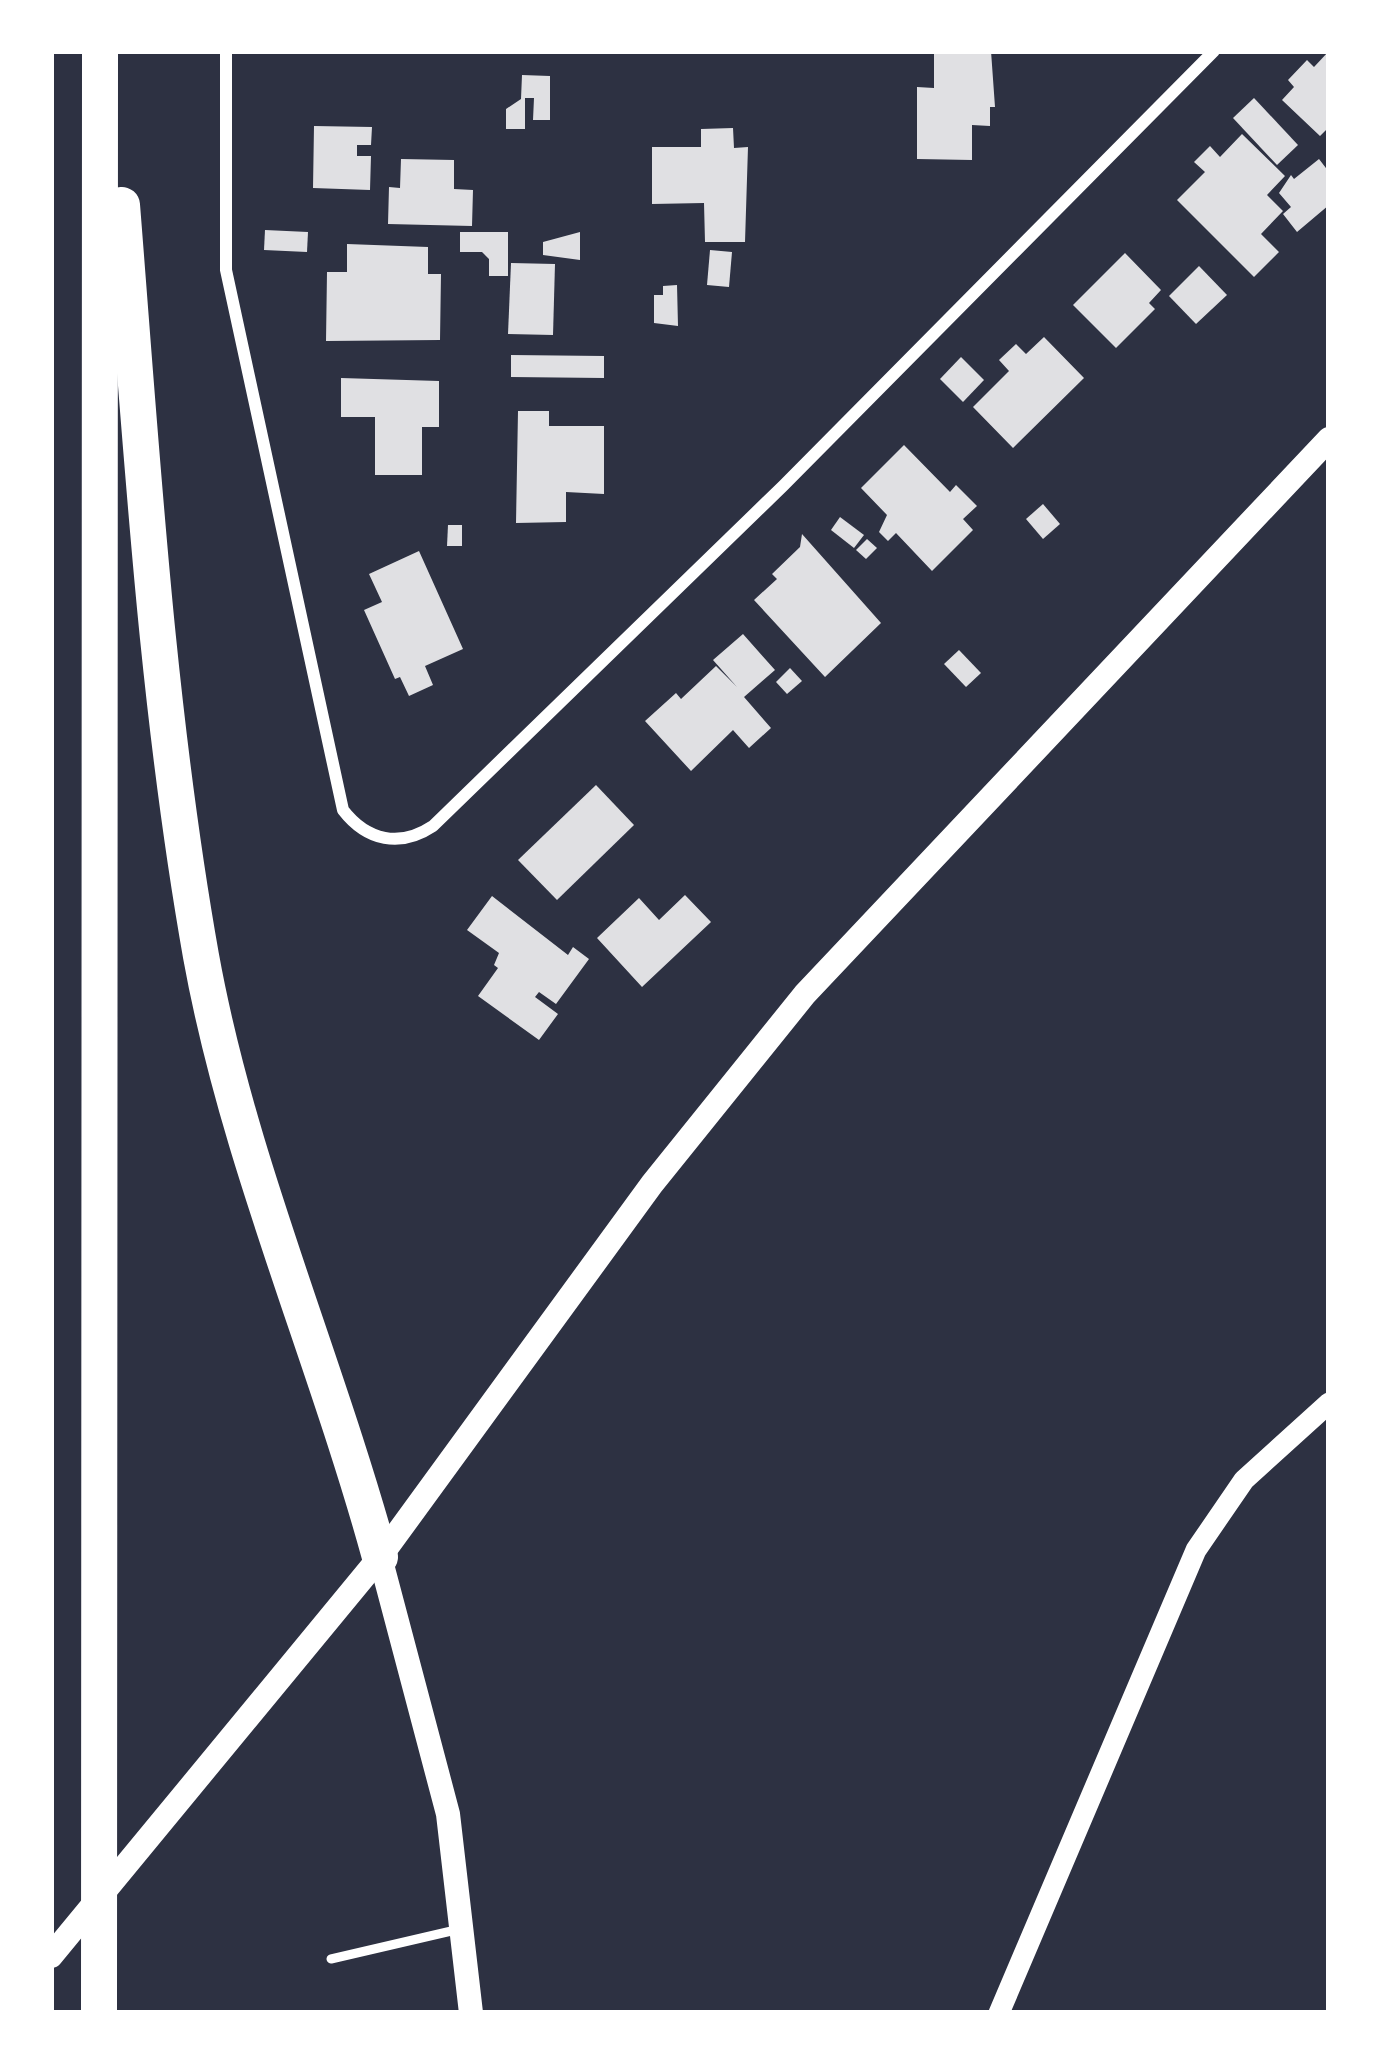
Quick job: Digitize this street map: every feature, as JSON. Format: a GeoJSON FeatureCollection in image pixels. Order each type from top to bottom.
{"type":"FeatureCollection","features":[{"type":"Feature","properties":{"kind":"highway"},"geometry":{"type":"LineString","coordinates":[[99,2013],[100,51]]}},
{"type":"Feature","properties":{"kind":"highway"},"geometry":{"type":"LineString","coordinates":[[110,51],[158,645],[202,958],[248,1144],[355,1464],[380,1557]]}},
{"type":"Feature","properties":{"kind":"main road"},"geometry":{"type":"LineString","coordinates":[[51,1956],[380,1557],[625,1220],[805,994],[1329,440]]}},
{"type":"Feature","properties":{"kind":"main road"},"geometry":{"type":"LineString","coordinates":[[380,1557],[436,1760],[465,1928],[472,2013]]}},
{"type":"Feature","properties":{"kind":"street"},"geometry":{"type":"LineString","coordinates":[[226,51],[226,270],[343,811],[378,838],[407,839],[433,826],[783,486],[1214,51]]}},
{"type":"Feature","properties":{"kind":"street"},"geometry":{"type":"LineString","coordinates":[[999,2013],[1196,1550],[1244,1480],[1329,1403]]}},
{"type":"Feature","properties":{"kind":"lane"},"geometry":{"type":"LineString","coordinates":[[331,1958],[465,1928]]}},
{"type":"Feature","properties":{"kind":"building"},"geometry":{"type":"Polygon","coordinates":[[[934,51],[991,51],[995,107],[990,107],[990,126],[972,125],[972,160],[917,159],[917,87],[934,88],[934,51]]]}},
{"type":"Feature","properties":{"kind":"building"},"geometry":{"type":"Polygon","coordinates":[[[1329,51],[1329,127],[1320,136],[1282,100],[1294,87],[1288,80],[1307,60],[1314,67],[1329,51]]]}},
{"type":"Feature","properties":{"kind":"building"},"geometry":{"type":"Polygon","coordinates":[[[522,75],[550,76],[550,120],[533,120],[534,98],[525,98],[525,129],[506,129],[506,109],[521,99],[522,75]]]}},
{"type":"Feature","properties":{"kind":"building"},"geometry":{"type":"Polygon","coordinates":[[[1254,98],[1298,145],[1277,165],[1233,118],[1254,98]]]}},
{"type":"Feature","properties":{"kind":"building"},"geometry":{"type":"Polygon","coordinates":[[[314,126],[372,127],[371,145],[357,145],[357,156],[371,156],[370,190],[313,188],[314,126]]]}},
{"type":"Feature","properties":{"kind":"building"},"geometry":{"type":"Polygon","coordinates":[[[733,128],[734,148],[748,147],[745,242],[705,242],[704,203],[652,204],[652,147],[701,147],[701,129],[733,128]]]}},
{"type":"Feature","properties":{"kind":"building"},"geometry":{"type":"Polygon","coordinates":[[[1242,134],[1285,176],[1267,195],[1283,211],[1261,234],[1279,252],[1254,277],[1177,200],[1205,172],[1194,162],[1210,146],[1220,157],[1242,134]]]}},
{"type":"Feature","properties":{"kind":"building"},"geometry":{"type":"Polygon","coordinates":[[[401,159],[454,160],[454,189],[473,190],[472,226],[388,224],[389,187],[400,188],[401,159]]]}},
{"type":"Feature","properties":{"kind":"building"},"geometry":{"type":"Polygon","coordinates":[[[1319,159],[1329,172],[1329,205],[1297,232],[1283,214],[1291,207],[1279,193],[1291,175],[1294,179],[1319,159]]]}},
{"type":"Feature","properties":{"kind":"building"},"geometry":{"type":"Polygon","coordinates":[[[265,230],[308,232],[307,252],[264,250],[265,230]]]}},
{"type":"Feature","properties":{"kind":"building"},"geometry":{"type":"Polygon","coordinates":[[[460,232],[508,232],[508,276],[489,276],[489,259],[482,252],[460,252],[460,232]]]}},
{"type":"Feature","properties":{"kind":"building"},"geometry":{"type":"Polygon","coordinates":[[[580,232],[580,260],[543,255],[543,242],[580,232]]]}},
{"type":"Feature","properties":{"kind":"building"},"geometry":{"type":"Polygon","coordinates":[[[347,244],[428,247],[428,274],[441,274],[440,340],[326,341],[327,272],[347,272],[347,244]]]}},
{"type":"Feature","properties":{"kind":"building"},"geometry":{"type":"Polygon","coordinates":[[[710,250],[732,252],[729,287],[707,285],[710,250]]]}},
{"type":"Feature","properties":{"kind":"building"},"geometry":{"type":"Polygon","coordinates":[[[1125,253],[1161,290],[1149,303],[1155,309],[1116,348],[1073,305],[1125,253]]]}},
{"type":"Feature","properties":{"kind":"building"},"geometry":{"type":"Polygon","coordinates":[[[511,263],[555,264],[553,335],[508,334],[511,263]]]}},
{"type":"Feature","properties":{"kind":"building"},"geometry":{"type":"Polygon","coordinates":[[[1199,266],[1227,295],[1196,324],[1169,296],[1199,266]]]}},
{"type":"Feature","properties":{"kind":"building"},"geometry":{"type":"Polygon","coordinates":[[[677,285],[678,326],[654,323],[654,295],[663,295],[663,286],[677,285]]]}},
{"type":"Feature","properties":{"kind":"building"},"geometry":{"type":"Polygon","coordinates":[[[1044,337],[1084,378],[1013,448],[973,407],[1009,371],[999,360],[1016,344],[1026,354],[1044,337]]]}},
{"type":"Feature","properties":{"kind":"building"},"geometry":{"type":"Polygon","coordinates":[[[511,355],[604,356],[604,378],[511,377],[511,355]]]}},
{"type":"Feature","properties":{"kind":"building"},"geometry":{"type":"Polygon","coordinates":[[[961,357],[984,380],[963,402],[940,379],[961,357]]]}},
{"type":"Feature","properties":{"kind":"building"},"geometry":{"type":"Polygon","coordinates":[[[341,378],[439,381],[439,427],[422,427],[422,475],[375,475],[375,417],[341,417],[341,378]]]}},
{"type":"Feature","properties":{"kind":"building"},"geometry":{"type":"Polygon","coordinates":[[[518,411],[549,411],[549,426],[604,426],[604,494],[566,492],[566,522],[516,523],[518,411]]]}},
{"type":"Feature","properties":{"kind":"building"},"geometry":{"type":"Polygon","coordinates":[[[904,445],[950,492],[956,485],[977,506],[963,519],[973,530],[932,571],[896,533],[888,541],[879,532],[887,515],[861,488],[904,445]]]}},
{"type":"Feature","properties":{"kind":"building"},"geometry":{"type":"Polygon","coordinates":[[[1043,504],[1060,524],[1043,539],[1026,519],[1043,504]]]}},
{"type":"Feature","properties":{"kind":"building"},"geometry":{"type":"Polygon","coordinates":[[[840,517],[864,535],[854,548],[831,530],[840,517]]]}},
{"type":"Feature","properties":{"kind":"building"},"geometry":{"type":"Polygon","coordinates":[[[448,525],[462,525],[462,546],[447,546],[448,525]]]}},
{"type":"Feature","properties":{"kind":"building"},"geometry":{"type":"Polygon","coordinates":[[[802,534],[881,623],[825,677],[754,600],[777,579],[772,574],[800,547],[802,534]]]}},
{"type":"Feature","properties":{"kind":"building"},"geometry":{"type":"Polygon","coordinates":[[[867,539],[877,548],[866,559],[856,550],[867,539]]]}},
{"type":"Feature","properties":{"kind":"building"},"geometry":{"type":"Polygon","coordinates":[[[419,551],[463,649],[425,666],[433,685],[409,696],[400,677],[395,679],[364,610],[382,602],[369,574],[419,551]]]}},
{"type":"Feature","properties":{"kind":"building"},"geometry":{"type":"Polygon","coordinates":[[[743,634],[775,670],[744,697],[771,728],[749,748],[733,730],[691,771],[645,721],[676,693],[681,699],[716,666],[737,687],[713,660],[743,634]]]}},
{"type":"Feature","properties":{"kind":"building"},"geometry":{"type":"Polygon","coordinates":[[[959,650],[981,673],[966,687],[944,664],[959,650]]]}},
{"type":"Feature","properties":{"kind":"building"},"geometry":{"type":"Polygon","coordinates":[[[790,668],[802,681],[787,694],[776,682],[790,668]]]}},
{"type":"Feature","properties":{"kind":"building"},"geometry":{"type":"Polygon","coordinates":[[[596,785],[634,825],[557,900],[518,860],[596,785]]]}},
{"type":"Feature","properties":{"kind":"building"},"geometry":{"type":"Polygon","coordinates":[[[685,895],[711,922],[642,987],[597,938],[639,898],[659,920],[685,895]]]}},
{"type":"Feature","properties":{"kind":"building"},"geometry":{"type":"Polygon","coordinates":[[[492,896],[568,955],[573,947],[589,959],[556,1004],[539,992],[535,997],[558,1014],[539,1040],[478,996],[498,968],[494,965],[499,953],[467,930],[492,896]]]}}]}
